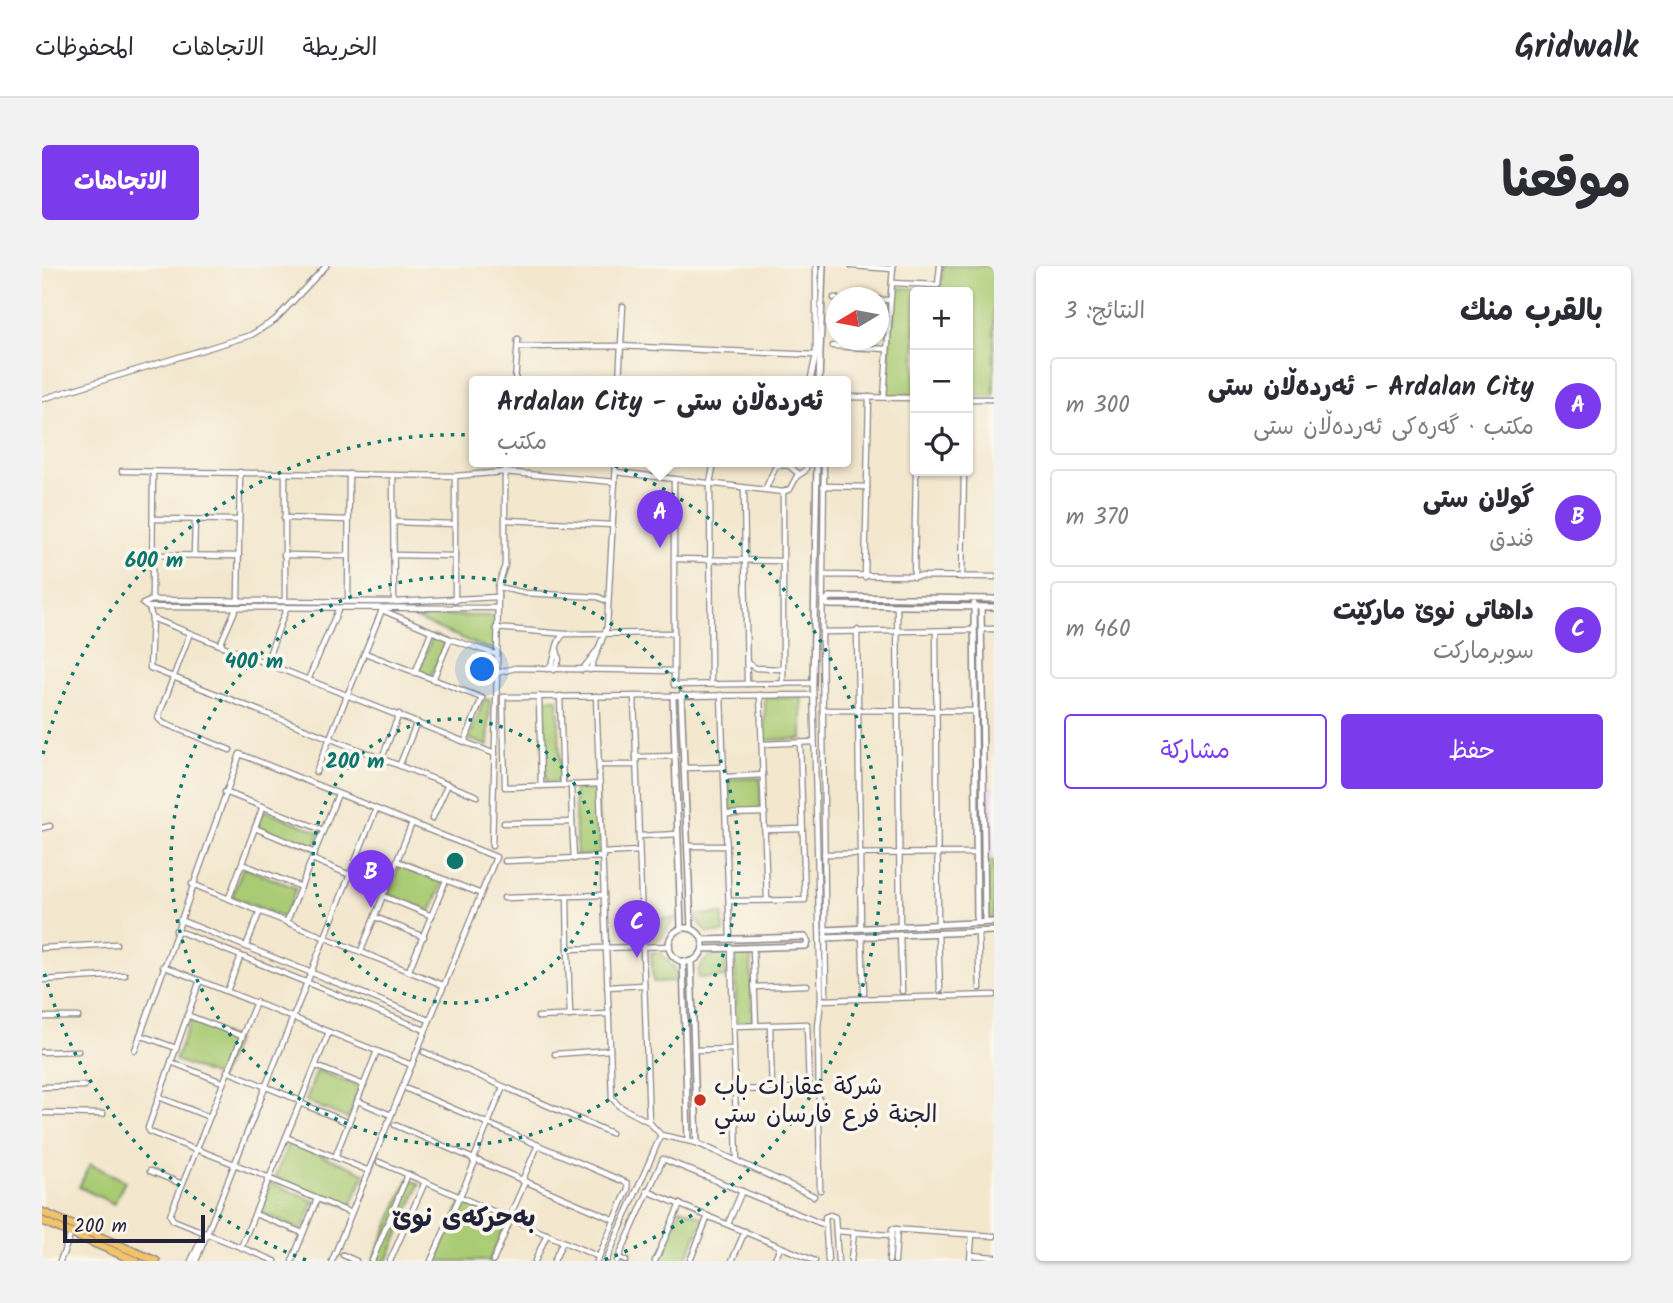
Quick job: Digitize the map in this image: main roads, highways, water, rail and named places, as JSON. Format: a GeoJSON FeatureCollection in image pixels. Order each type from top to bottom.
{"type":"FeatureCollection","features":[{"type":"Feature","properties":{"kind":"main road"},"geometry":{"type":"LineString","coordinates":[[42,1212],[156,1261]]}},
{"type":"Feature","properties":{"kind":"main road"},"geometry":{"type":"LineString","coordinates":[[43,1223],[136,1261]]}},
{"type":"Feature","properties":{"kind":"place","name":"Ardalan City - ئەردەڵان ستی"},"geometry":{"type":"Point","coordinates":[660,548]}},
{"type":"Feature","properties":{"kind":"place","name":"گولان ستی"},"geometry":{"type":"Point","coordinates":[371,908]}},
{"type":"Feature","properties":{"kind":"place","name":"داهاتی نوێ مارکێت"},"geometry":{"type":"Point","coordinates":[637,958]}},
{"type":"Feature","properties":{"kind":"place","name":"شرکة عقارات باب الجنة فرع فارسان ستي"},"geometry":{"type":"Point","coordinates":[700,1100]}},
{"type":"Feature","properties":{"kind":"district","name":"بەحرکەی نوێ"},"geometry":{"type":"Point","coordinates":[464,1217]}}]}
